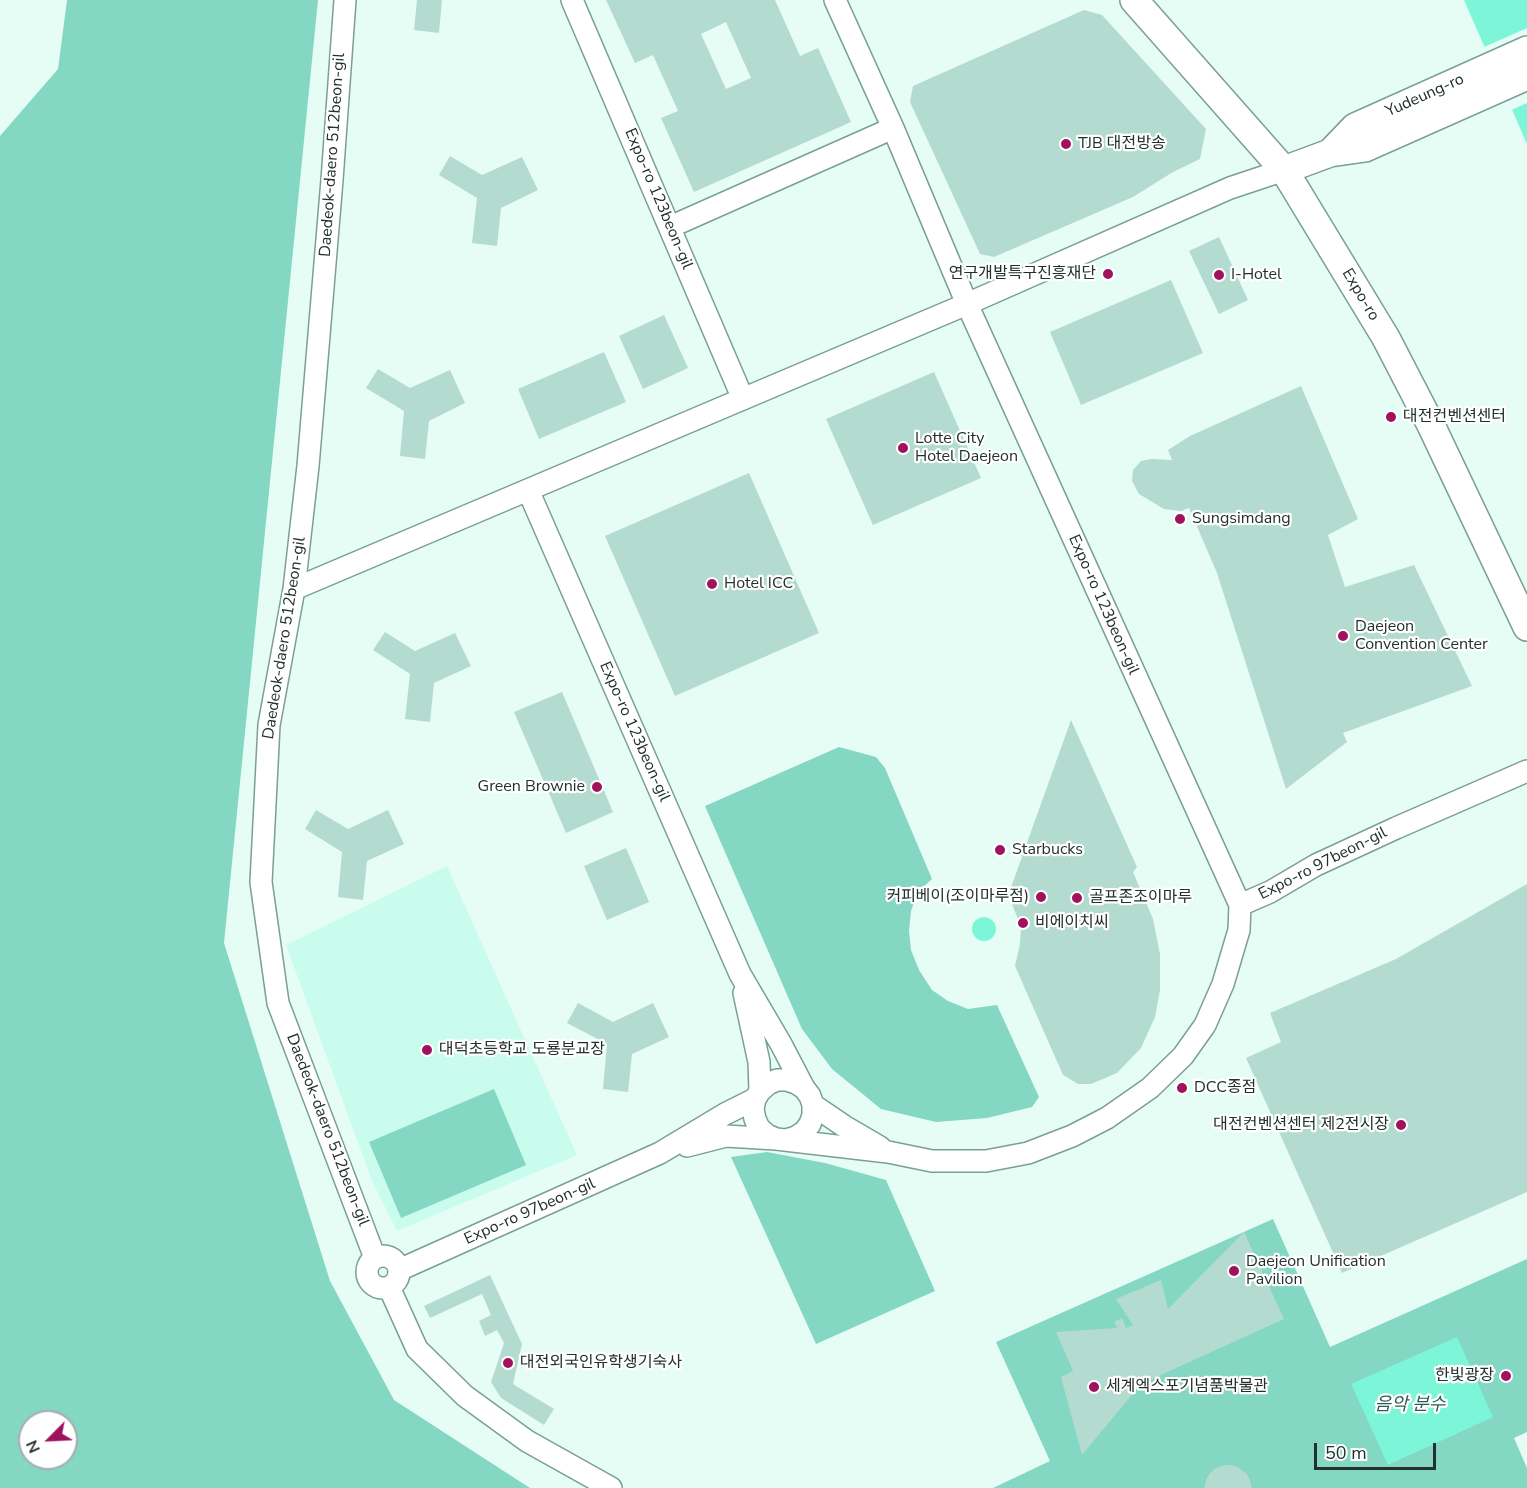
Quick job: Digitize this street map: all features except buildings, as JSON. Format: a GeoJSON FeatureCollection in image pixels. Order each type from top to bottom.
{"type":"FeatureCollection","features":[{"type":"Feature","properties":{"kind":"main road","name":"Expo-ro"},"geometry":{"type":"LineString","coordinates":[[1134,0],[1284,170],[1386,338],[1430,423],[1527,627]]}},
{"type":"Feature","properties":{"kind":"main road","name":"Yudeung-ro"},"geometry":{"type":"LineString","coordinates":[[1330,153],[1354,127],[1527,50]]}},
{"type":"Feature","properties":{"kind":"main road","name":"Yudeung-ro"},"geometry":{"type":"LineString","coordinates":[[1284,170],[1330,153],[1365,147],[1527,76]]}},
{"type":"Feature","properties":{"kind":"street","name":"Daedeok-daero 512beon-gil"},"geometry":{"type":"LineString","coordinates":[[345,0],[309,454],[294,589],[269,725],[261,882],[278,1003],[375,1258],[385,1256],[394,1261],[394,1278]]}},
{"type":"Feature","properties":{"kind":"street","name":"Expo-ro 123beon-gil"},"geometry":{"type":"LineString","coordinates":[[572,0],[743,399]]}},
{"type":"Feature","properties":{"kind":"street","name":"Expo-ro 123beon-gil"},"geometry":{"type":"LineString","coordinates":[[835,0],[893,128],[967,304],[1240,905]]}},
{"type":"Feature","properties":{"kind":"street"},"geometry":{"type":"LineString","coordinates":[[670,227],[893,128]]}},
{"type":"Feature","properties":{"kind":"street"},"geometry":{"type":"LineString","coordinates":[[294,589],[967,304],[1230,188],[1284,170]]}},
{"type":"Feature","properties":{"kind":"street","name":"Expo-ro 123beon-gil"},"geometry":{"type":"LineString","coordinates":[[528,490],[740,974]]}},
{"type":"Feature","properties":{"kind":"street","name":"Expo-ro 97beon-gil"},"geometry":{"type":"LineString","coordinates":[[888,1152],[932,1161],[986,1161],[1028,1152],[1072,1136],[1107,1118],[1150,1088],[1183,1056],[1204,1025],[1223,984],[1239,930],[1240,905],[1270,892],[1326,860],[1527,771]]}},
{"type":"Feature","properties":{"kind":"street"},"geometry":{"type":"LineString","coordinates":[[740,974],[782,1044],[809,1097],[813,1115],[804,1132],[796,1137],[781,1140],[767,1135],[759,1128],[755,1119],[753,1109],[758,1095],[759,1062],[740,974]]}},
{"type":"Feature","properties":{"kind":"street"},"geometry":{"type":"LineString","coordinates":[[660,1153],[758,1095],[768,1084],[777,1080],[796,1083],[844,1126],[888,1152]]}},
{"type":"Feature","properties":{"kind":"street"},"geometry":{"type":"LineString","coordinates":[[660,1153],[726,1136],[888,1152]]}},
{"type":"Feature","properties":{"kind":"street","name":"Expo-ro 97beon-gil"},"geometry":{"type":"LineString","coordinates":[[394,1278],[660,1153]]}},
{"type":"Feature","properties":{"kind":"street"},"geometry":{"type":"LineString","coordinates":[[394,1278],[417,1349],[465,1396],[527,1441],[611,1488]]}},
{"type":"Feature","properties":{"kind":"shaded area"},"geometry":{"type":"Polygon","coordinates":[[[67,0],[318,0],[224,943],[330,1281],[394,1400],[530,1488],[0,1488],[0,136],[58,69],[67,0]]]}},
{"type":"Feature","properties":{"kind":"shaded area"},"geometry":{"type":"Polygon","coordinates":[[[839,747],[876,757],[885,768],[932,879],[918,892],[911,911],[909,931],[911,950],[919,970],[932,990],[948,1001],[968,1009],[997,1005],[1039,1097],[1032,1107],[987,1118],[936,1122],[881,1109],[832,1069],[802,1029],[705,806],[839,747]]]}},
{"type":"Feature","properties":{"kind":"shaded area","name":"대덕초등학교 도룡분교장"},"geometry":{"type":"Polygon","coordinates":[[[447,866],[577,1155],[397,1231],[372,1181],[286,945],[447,866]]]}},
{"type":"Feature","properties":{"kind":"shaded area"},"geometry":{"type":"Polygon","coordinates":[[[494,1089],[526,1165],[401,1218],[369,1142],[494,1089]]]}},
{"type":"Feature","properties":{"kind":"shaded area"},"geometry":{"type":"Polygon","coordinates":[[[767,1152],[825,1163],[886,1180],[935,1291],[816,1344],[731,1157],[767,1152]]]}},
{"type":"Feature","properties":{"kind":"shaded area"},"geometry":{"type":"Polygon","coordinates":[[[1273,1219],[1330,1347],[1527,1259],[1527,1432],[1514,1438],[1527,1468],[1527,1488],[993,1488],[1050,1461],[996,1342],[1273,1219]]]}},
{"type":"Feature","properties":{"kind":"water"},"geometry":{"type":"Polygon","coordinates":[[[1464,0],[1527,0],[1527,144],[1464,0]]]}},
{"type":"Feature","properties":{"kind":"water"},"geometry":{"type":"Polygon","coordinates":[[[984,917],[992,921],[996,929],[992,937],[984,941],[976,937],[972,929],[976,921],[984,917]]]}},
{"type":"Feature","properties":{"kind":"water","name":"음악 분수"},"geometry":{"type":"Polygon","coordinates":[[[1457,1337],[1493,1417],[1388,1465],[1351,1384],[1457,1337]]]}},
{"type":"Feature","properties":{"kind":"pier"},"geometry":{"type":"Polygon","coordinates":[[[1527,28],[1527,103],[1509,111],[1482,48],[1527,28]]]}},
{"type":"Feature","properties":{"kind":"place","name":"TJB 대전방송"},"geometry":{"type":"Point","coordinates":[1066,144]}},
{"type":"Feature","properties":{"kind":"place","name":"연구개발특구진흥재단"},"geometry":{"type":"Point","coordinates":[1108,274]}},
{"type":"Feature","properties":{"kind":"place","name":"I-Hotel"},"geometry":{"type":"Point","coordinates":[1219,275]}},
{"type":"Feature","properties":{"kind":"place","name":"대전컨벤션센터"},"geometry":{"type":"Point","coordinates":[1391,417]}},
{"type":"Feature","properties":{"kind":"place","name":"Lotte City Hotel Daejeon"},"geometry":{"type":"Point","coordinates":[903,448]}},
{"type":"Feature","properties":{"kind":"place","name":"Sungsimdang"},"geometry":{"type":"Point","coordinates":[1180,519]}},
{"type":"Feature","properties":{"kind":"place","name":"Hotel ICC"},"geometry":{"type":"Point","coordinates":[712,584]}},
{"type":"Feature","properties":{"kind":"place","name":"Daejeon Convention Center"},"geometry":{"type":"Point","coordinates":[1343,636]}},
{"type":"Feature","properties":{"kind":"place","name":"Green Brownie"},"geometry":{"type":"Point","coordinates":[597,787]}},
{"type":"Feature","properties":{"kind":"place","name":"Starbucks"},"geometry":{"type":"Point","coordinates":[1000,850]}},
{"type":"Feature","properties":{"kind":"place","name":"커피베이(조이마루점)"},"geometry":{"type":"Point","coordinates":[1041,897]}},
{"type":"Feature","properties":{"kind":"place","name":"골프존조이마루"},"geometry":{"type":"Point","coordinates":[1077,898]}},
{"type":"Feature","properties":{"kind":"place","name":"비에이치씨"},"geometry":{"type":"Point","coordinates":[1023,923]}},
{"type":"Feature","properties":{"kind":"place","name":"대덕초등학교 도룡분교장"},"geometry":{"type":"Point","coordinates":[427,1050]}},
{"type":"Feature","properties":{"kind":"place","name":"DCC종점"},"geometry":{"type":"Point","coordinates":[1182,1088]}},
{"type":"Feature","properties":{"kind":"place","name":"대전컨벤션센터 제2전시장"},"geometry":{"type":"Point","coordinates":[1401,1125]}},
{"type":"Feature","properties":{"kind":"place","name":"Daejeon Unification Pavilion"},"geometry":{"type":"Point","coordinates":[1234,1271]}},
{"type":"Feature","properties":{"kind":"place","name":"대전외국인유학생기숙사"},"geometry":{"type":"Point","coordinates":[508,1363]}},
{"type":"Feature","properties":{"kind":"place","name":"한빛광장"},"geometry":{"type":"Point","coordinates":[1506,1376]}},
{"type":"Feature","properties":{"kind":"place","name":"세계엑스포기념품박물관"},"geometry":{"type":"Point","coordinates":[1094,1387]}}]}
